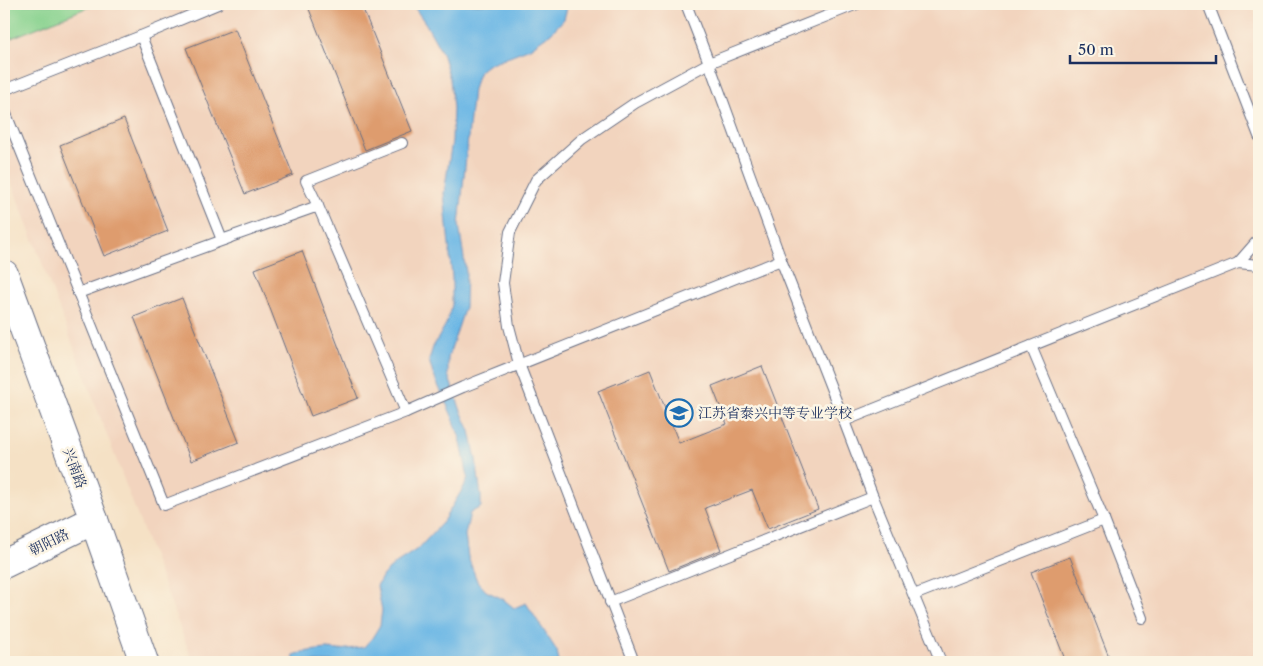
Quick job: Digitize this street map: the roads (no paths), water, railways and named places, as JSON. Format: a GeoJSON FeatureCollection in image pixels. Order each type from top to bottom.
{"type":"FeatureCollection","features":[{"type":"Feature","properties":{"kind":"street","name":"兴南路"},"geometry":{"type":"LineString","coordinates":[[4,274],[144,662]]}},
{"type":"Feature","properties":{"kind":"street","name":"朝阳路"},"geometry":{"type":"LineString","coordinates":[[4,564],[94,520]]}},
{"type":"Feature","properties":{"kind":"lane"},"geometry":{"type":"LineString","coordinates":[[4,90],[218,4]]}},
{"type":"Feature","properties":{"kind":"lane"},"geometry":{"type":"LineString","coordinates":[[686,4],[781,260],[873,497],[940,662]]}},
{"type":"Feature","properties":{"kind":"lane"},"geometry":{"type":"LineString","coordinates":[[634,662],[519,364],[509,326],[503,282],[510,232],[536,180],[582,140],[628,108],[709,62],[857,4]]}},
{"type":"Feature","properties":{"kind":"lane"},"geometry":{"type":"LineString","coordinates":[[1208,4],[1259,136]]}},
{"type":"Feature","properties":{"kind":"lane"},"geometry":{"type":"LineString","coordinates":[[141,36],[222,240],[318,206]]}},
{"type":"Feature","properties":{"kind":"lane"},"geometry":{"type":"LineString","coordinates":[[4,109],[164,505],[406,412],[519,364],[781,260]]}},
{"type":"Feature","properties":{"kind":"lane"},"geometry":{"type":"LineString","coordinates":[[402,143],[306,182],[406,412]]}},
{"type":"Feature","properties":{"kind":"lane"},"geometry":{"type":"LineString","coordinates":[[78,293],[318,206]]}},
{"type":"Feature","properties":{"kind":"lane"},"geometry":{"type":"LineString","coordinates":[[844,421],[1238,263],[1259,239]]}},
{"type":"Feature","properties":{"kind":"lane"},"geometry":{"type":"LineString","coordinates":[[1238,263],[1259,265]]}},
{"type":"Feature","properties":{"kind":"lane"},"geometry":{"type":"LineString","coordinates":[[1031,346],[1104,520],[1142,618]]}},
{"type":"Feature","properties":{"kind":"lane"},"geometry":{"type":"LineString","coordinates":[[610,602],[873,497]]}},
{"type":"Feature","properties":{"kind":"lane"},"geometry":{"type":"LineString","coordinates":[[914,595],[1104,520]]}},
{"type":"Feature","properties":{"kind":"water"},"geometry":{"type":"Polygon","coordinates":[[[412,4],[568,4],[564,19],[551,33],[530,48],[489,64],[480,71],[473,89],[459,225],[466,272],[465,307],[448,358],[448,375],[470,431],[481,496],[481,507],[470,513],[465,535],[468,557],[477,581],[486,591],[503,599],[514,608],[526,603],[557,651],[559,662],[295,662],[293,655],[326,649],[339,650],[364,647],[380,625],[382,610],[377,586],[383,575],[396,563],[419,548],[442,523],[468,477],[460,438],[429,360],[433,347],[446,324],[452,305],[452,277],[444,193],[452,141],[453,108],[450,79],[442,53],[412,4]]]}},
{"type":"Feature","properties":{"kind":"place","name":"江苏省泰兴中等专业学校"},"geometry":{"type":"Point","coordinates":[679,413]}}]}
